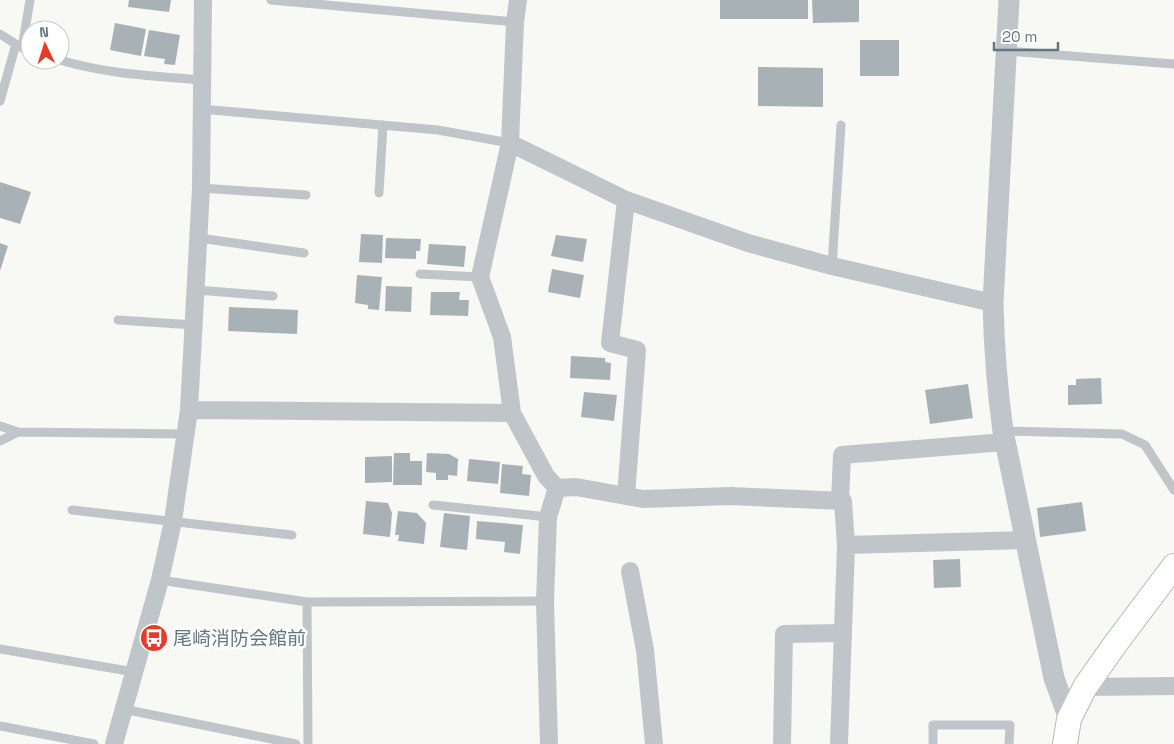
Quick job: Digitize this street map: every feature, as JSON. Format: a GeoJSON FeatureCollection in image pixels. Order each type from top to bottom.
{"type":"FeatureCollection","features":[{"type":"Feature","properties":{"kind":"main road"},"geometry":{"type":"LineString","coordinates":[[1065,744],[1069,719],[1085,687],[1174,566]]}},
{"type":"Feature","properties":{"kind":"street"},"geometry":{"type":"LineString","coordinates":[[114,744],[160,580],[173,521],[189,410],[197,290],[201,188],[203,0]]}},
{"type":"Feature","properties":{"kind":"street"},"geometry":{"type":"LineString","coordinates":[[518,0],[515,22],[510,143],[480,277],[502,337],[512,413],[546,476],[557,488]]}},
{"type":"Feature","properties":{"kind":"street"},"geometry":{"type":"LineString","coordinates":[[1009,0],[994,304],[994,345],[1004,436],[1054,678],[1069,719]]}},
{"type":"Feature","properties":{"kind":"street"},"geometry":{"type":"LineString","coordinates":[[510,143],[626,200],[748,243],[832,266],[994,304]]}},
{"type":"Feature","properties":{"kind":"street"},"geometry":{"type":"LineString","coordinates":[[626,200],[610,343],[637,350],[626,496]]}},
{"type":"Feature","properties":{"kind":"street"},"geometry":{"type":"LineString","coordinates":[[189,410],[512,413]]}},
{"type":"Feature","properties":{"kind":"street"},"geometry":{"type":"LineString","coordinates":[[840,501],[842,454],[1004,436]]}},
{"type":"Feature","properties":{"kind":"street"},"geometry":{"type":"LineString","coordinates":[[557,488],[576,487],[643,499],[731,496],[843,501],[846,545],[839,744]]}},
{"type":"Feature","properties":{"kind":"street"},"geometry":{"type":"LineString","coordinates":[[548,744],[545,601],[548,517],[557,488]]}},
{"type":"Feature","properties":{"kind":"street"},"geometry":{"type":"LineString","coordinates":[[846,545],[1025,540]]}},
{"type":"Feature","properties":{"kind":"street"},"geometry":{"type":"LineString","coordinates":[[630,571],[645,650],[654,744]]}},
{"type":"Feature","properties":{"kind":"street"},"geometry":{"type":"LineString","coordinates":[[782,744],[784,634],[842,633]]}},
{"type":"Feature","properties":{"kind":"street"},"geometry":{"type":"LineString","coordinates":[[1085,687],[1174,686]]}},
{"type":"Feature","properties":{"kind":"lane"},"geometry":{"type":"LineString","coordinates":[[27,20],[30,0]]}},
{"type":"Feature","properties":{"kind":"lane"},"geometry":{"type":"LineString","coordinates":[[271,0],[515,22]]}},
{"type":"Feature","properties":{"kind":"lane"},"geometry":{"type":"LineString","coordinates":[[0,34],[20,45]]}},
{"type":"Feature","properties":{"kind":"lane"},"geometry":{"type":"LineString","coordinates":[[1006,50],[1174,64]]}},
{"type":"Feature","properties":{"kind":"lane"},"geometry":{"type":"LineString","coordinates":[[0,100],[20,54]]}},
{"type":"Feature","properties":{"kind":"lane"},"geometry":{"type":"LineString","coordinates":[[70,63],[133,75],[201,80]]}},
{"type":"Feature","properties":{"kind":"lane"},"geometry":{"type":"LineString","coordinates":[[201,109],[438,130],[510,143]]}},
{"type":"Feature","properties":{"kind":"lane"},"geometry":{"type":"LineString","coordinates":[[379,193],[383,125]]}},
{"type":"Feature","properties":{"kind":"lane"},"geometry":{"type":"LineString","coordinates":[[832,266],[841,125]]}},
{"type":"Feature","properties":{"kind":"lane"},"geometry":{"type":"LineString","coordinates":[[201,188],[306,195]]}},
{"type":"Feature","properties":{"kind":"lane"},"geometry":{"type":"LineString","coordinates":[[199,238],[304,253]]}},
{"type":"Feature","properties":{"kind":"lane"},"geometry":{"type":"LineString","coordinates":[[420,274],[480,277]]}},
{"type":"Feature","properties":{"kind":"lane"},"geometry":{"type":"LineString","coordinates":[[197,290],[273,296]]}},
{"type":"Feature","properties":{"kind":"lane"},"geometry":{"type":"LineString","coordinates":[[118,320],[194,324]]}},
{"type":"Feature","properties":{"kind":"lane"},"geometry":{"type":"LineString","coordinates":[[0,426],[18,432],[186,434]]}},
{"type":"Feature","properties":{"kind":"lane"},"geometry":{"type":"LineString","coordinates":[[0,441],[18,432]]}},
{"type":"Feature","properties":{"kind":"lane"},"geometry":{"type":"LineString","coordinates":[[1004,436],[1122,434],[1145,445],[1174,490]]}},
{"type":"Feature","properties":{"kind":"lane"},"geometry":{"type":"LineString","coordinates":[[433,505],[548,517]]}},
{"type":"Feature","properties":{"kind":"lane"},"geometry":{"type":"LineString","coordinates":[[72,510],[292,535]]}},
{"type":"Feature","properties":{"kind":"lane"},"geometry":{"type":"LineString","coordinates":[[160,580],[307,602],[545,601]]}},
{"type":"Feature","properties":{"kind":"lane"},"geometry":{"type":"LineString","coordinates":[[307,602],[308,744]]}},
{"type":"Feature","properties":{"kind":"lane"},"geometry":{"type":"LineString","coordinates":[[0,649],[134,672]]}},
{"type":"Feature","properties":{"kind":"lane"},"geometry":{"type":"LineString","coordinates":[[123,709],[296,744]]}},
{"type":"Feature","properties":{"kind":"lane"},"geometry":{"type":"LineString","coordinates":[[933,744],[933,725],[1010,725],[1009,744]]}},
{"type":"Feature","properties":{"kind":"lane"},"geometry":{"type":"LineString","coordinates":[[0,726],[94,744]]}},
{"type":"Feature","properties":{"kind":"building"},"geometry":{"type":"Polygon","coordinates":[[[129,0],[171,0],[169,12],[128,7],[129,0]]]}},
{"type":"Feature","properties":{"kind":"building"},"geometry":{"type":"Polygon","coordinates":[[[720,0],[808,0],[808,19],[720,19],[720,0]]]}},
{"type":"Feature","properties":{"kind":"building"},"geometry":{"type":"Polygon","coordinates":[[[812,0],[859,0],[859,22],[813,23],[812,0]]]}},
{"type":"Feature","properties":{"kind":"building"},"geometry":{"type":"Polygon","coordinates":[[[115,23],[146,29],[141,56],[110,50],[115,23]]]}},
{"type":"Feature","properties":{"kind":"building"},"geometry":{"type":"Polygon","coordinates":[[[149,30],[180,35],[175,65],[164,64],[165,59],[144,56],[149,30]]]}},
{"type":"Feature","properties":{"kind":"building"},"geometry":{"type":"Polygon","coordinates":[[[860,40],[899,40],[899,76],[860,76],[860,40]]]}},
{"type":"Feature","properties":{"kind":"building"},"geometry":{"type":"Polygon","coordinates":[[[758,67],[823,68],[823,107],[758,106],[758,67]]]}},
{"type":"Feature","properties":{"kind":"building"},"geometry":{"type":"Polygon","coordinates":[[[0,182],[31,192],[20,224],[0,218],[0,182]]]}},
{"type":"Feature","properties":{"kind":"building"},"geometry":{"type":"Polygon","coordinates":[[[361,234],[383,235],[382,263],[359,262],[361,234]]]}},
{"type":"Feature","properties":{"kind":"building"},"geometry":{"type":"Polygon","coordinates":[[[556,235],[587,239],[583,262],[551,256],[556,235]]]}},
{"type":"Feature","properties":{"kind":"building"},"geometry":{"type":"Polygon","coordinates":[[[386,238],[421,239],[420,251],[416,251],[416,259],[385,258],[386,238]]]}},
{"type":"Feature","properties":{"kind":"building"},"geometry":{"type":"Polygon","coordinates":[[[0,243],[8,246],[0,271],[0,243]]]}},
{"type":"Feature","properties":{"kind":"building"},"geometry":{"type":"Polygon","coordinates":[[[429,244],[466,246],[464,267],[427,264],[429,244]]]}},
{"type":"Feature","properties":{"kind":"building"},"geometry":{"type":"Polygon","coordinates":[[[552,269],[584,275],[580,298],[548,292],[552,269]]]}},
{"type":"Feature","properties":{"kind":"building"},"geometry":{"type":"Polygon","coordinates":[[[357,275],[382,277],[379,310],[368,309],[368,305],[355,303],[357,275]]]}},
{"type":"Feature","properties":{"kind":"building"},"geometry":{"type":"Polygon","coordinates":[[[386,286],[412,287],[411,312],[385,311],[386,286]]]}},
{"type":"Feature","properties":{"kind":"building"},"geometry":{"type":"Polygon","coordinates":[[[431,292],[460,292],[459,300],[469,300],[468,316],[430,315],[431,292]]]}},
{"type":"Feature","properties":{"kind":"building"},"geometry":{"type":"Polygon","coordinates":[[[229,307],[298,310],[297,334],[228,331],[229,307]]]}},
{"type":"Feature","properties":{"kind":"building"},"geometry":{"type":"Polygon","coordinates":[[[571,356],[605,358],[605,362],[611,363],[610,380],[570,378],[571,356]]]}},
{"type":"Feature","properties":{"kind":"building"},"geometry":{"type":"Polygon","coordinates":[[[1101,378],[1102,404],[1068,405],[1068,385],[1076,385],[1076,379],[1101,378]]]}},
{"type":"Feature","properties":{"kind":"building"},"geometry":{"type":"Polygon","coordinates":[[[968,384],[973,418],[930,424],[925,390],[968,384]]]}},
{"type":"Feature","properties":{"kind":"building"},"geometry":{"type":"Polygon","coordinates":[[[584,392],[617,395],[614,421],[581,417],[584,392]]]}},
{"type":"Feature","properties":{"kind":"building"},"geometry":{"type":"Polygon","coordinates":[[[394,453],[410,453],[410,461],[422,461],[422,485],[393,485],[394,453]]]}},
{"type":"Feature","properties":{"kind":"building"},"geometry":{"type":"Polygon","coordinates":[[[427,453],[449,454],[458,459],[457,476],[448,475],[448,480],[436,480],[436,473],[426,472],[427,453]]]}},
{"type":"Feature","properties":{"kind":"building"},"geometry":{"type":"Polygon","coordinates":[[[392,456],[392,482],[365,483],[365,457],[392,456]]]}},
{"type":"Feature","properties":{"kind":"building"},"geometry":{"type":"Polygon","coordinates":[[[469,459],[500,462],[498,484],[467,481],[469,459]]]}},
{"type":"Feature","properties":{"kind":"building"},"geometry":{"type":"Polygon","coordinates":[[[502,464],[523,466],[522,474],[531,475],[529,496],[500,493],[502,464]]]}},
{"type":"Feature","properties":{"kind":"building"},"geometry":{"type":"Polygon","coordinates":[[[366,501],[388,503],[392,513],[390,537],[363,534],[366,501]]]}},
{"type":"Feature","properties":{"kind":"building"},"geometry":{"type":"Polygon","coordinates":[[[1082,502],[1086,531],[1040,537],[1037,508],[1082,502]]]}},
{"type":"Feature","properties":{"kind":"building"},"geometry":{"type":"Polygon","coordinates":[[[398,511],[417,513],[426,523],[424,544],[398,541],[399,535],[395,535],[398,511]]]}},
{"type":"Feature","properties":{"kind":"building"},"geometry":{"type":"Polygon","coordinates":[[[444,513],[470,516],[467,550],[440,547],[444,513]]]}},
{"type":"Feature","properties":{"kind":"building"},"geometry":{"type":"Polygon","coordinates":[[[477,521],[523,525],[520,554],[504,552],[505,542],[476,539],[477,521]]]}},
{"type":"Feature","properties":{"kind":"building"},"geometry":{"type":"Polygon","coordinates":[[[960,559],[961,587],[934,588],[933,560],[960,559]]]}},
{"type":"Feature","properties":{"kind":"place","name":"尾崎消防会館前"},"geometry":{"type":"Point","coordinates":[154,638]}}]}
